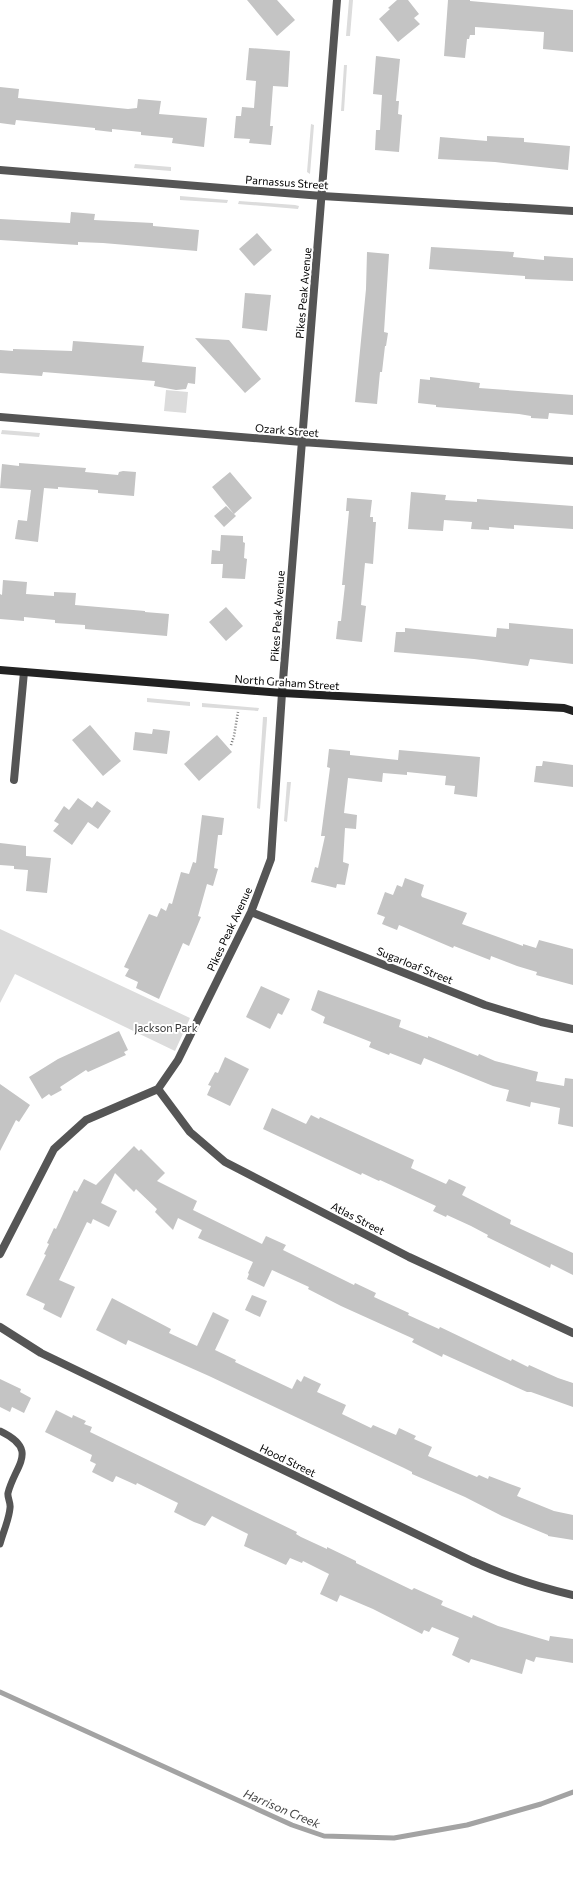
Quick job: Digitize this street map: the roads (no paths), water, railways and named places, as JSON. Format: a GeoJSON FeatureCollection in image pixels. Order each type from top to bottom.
{"type":"FeatureCollection","features":[{"type":"Feature","properties":{"kind":"main road","name":"North Graham Street"},"geometry":{"type":"LineString","coordinates":[[0,670],[282,693],[556,708],[573,711]]}},
{"type":"Feature","properties":{"kind":"street","name":"Pikes Peak Avenue"},"geometry":{"type":"LineString","coordinates":[[158,1089],[178,1060],[251,912],[271,859],[282,693],[337,0]]}},
{"type":"Feature","properties":{"kind":"street","name":"Parnassus Street"},"geometry":{"type":"LineString","coordinates":[[0,170],[322,196],[573,211]]}},
{"type":"Feature","properties":{"kind":"street","name":"Ozark Street"},"geometry":{"type":"LineString","coordinates":[[0,418],[302,442],[573,461]]}},
{"type":"Feature","properties":{"kind":"street"},"geometry":{"type":"LineString","coordinates":[[14,780],[24,672]]}},
{"type":"Feature","properties":{"kind":"street","name":"Sugarloaf Street"},"geometry":{"type":"LineString","coordinates":[[251,912],[485,1005],[541,1022],[573,1029]]}},
{"type":"Feature","properties":{"kind":"street"},"geometry":{"type":"LineString","coordinates":[[0,1254],[54,1149],[86,1120],[158,1089]]}},
{"type":"Feature","properties":{"kind":"street","name":"Atlas Street"},"geometry":{"type":"LineString","coordinates":[[158,1089],[190,1132],[225,1162],[410,1257],[573,1333]]}},
{"type":"Feature","properties":{"kind":"street","name":"Hood Street"},"geometry":{"type":"LineString","coordinates":[[0,1327],[41,1353],[472,1561],[533,1586],[573,1595]]}},
{"type":"Feature","properties":{"kind":"lane"},"geometry":{"type":"LineString","coordinates":[[0,1431],[17,1441],[22,1452],[22,1460],[8,1494],[10,1507],[0,1544]]}},
{"type":"Feature","properties":{"kind":"waterway","name":"Harrison Creek"},"geometry":{"type":"LineString","coordinates":[[0,1692],[292,1825],[324,1836],[394,1838],[467,1825],[541,1804],[573,1792]]}},
{"type":"Feature","properties":{"kind":"park label","name":"Jackson Park"},"geometry":{"type":"Point","coordinates":[166,1027]}}]}
